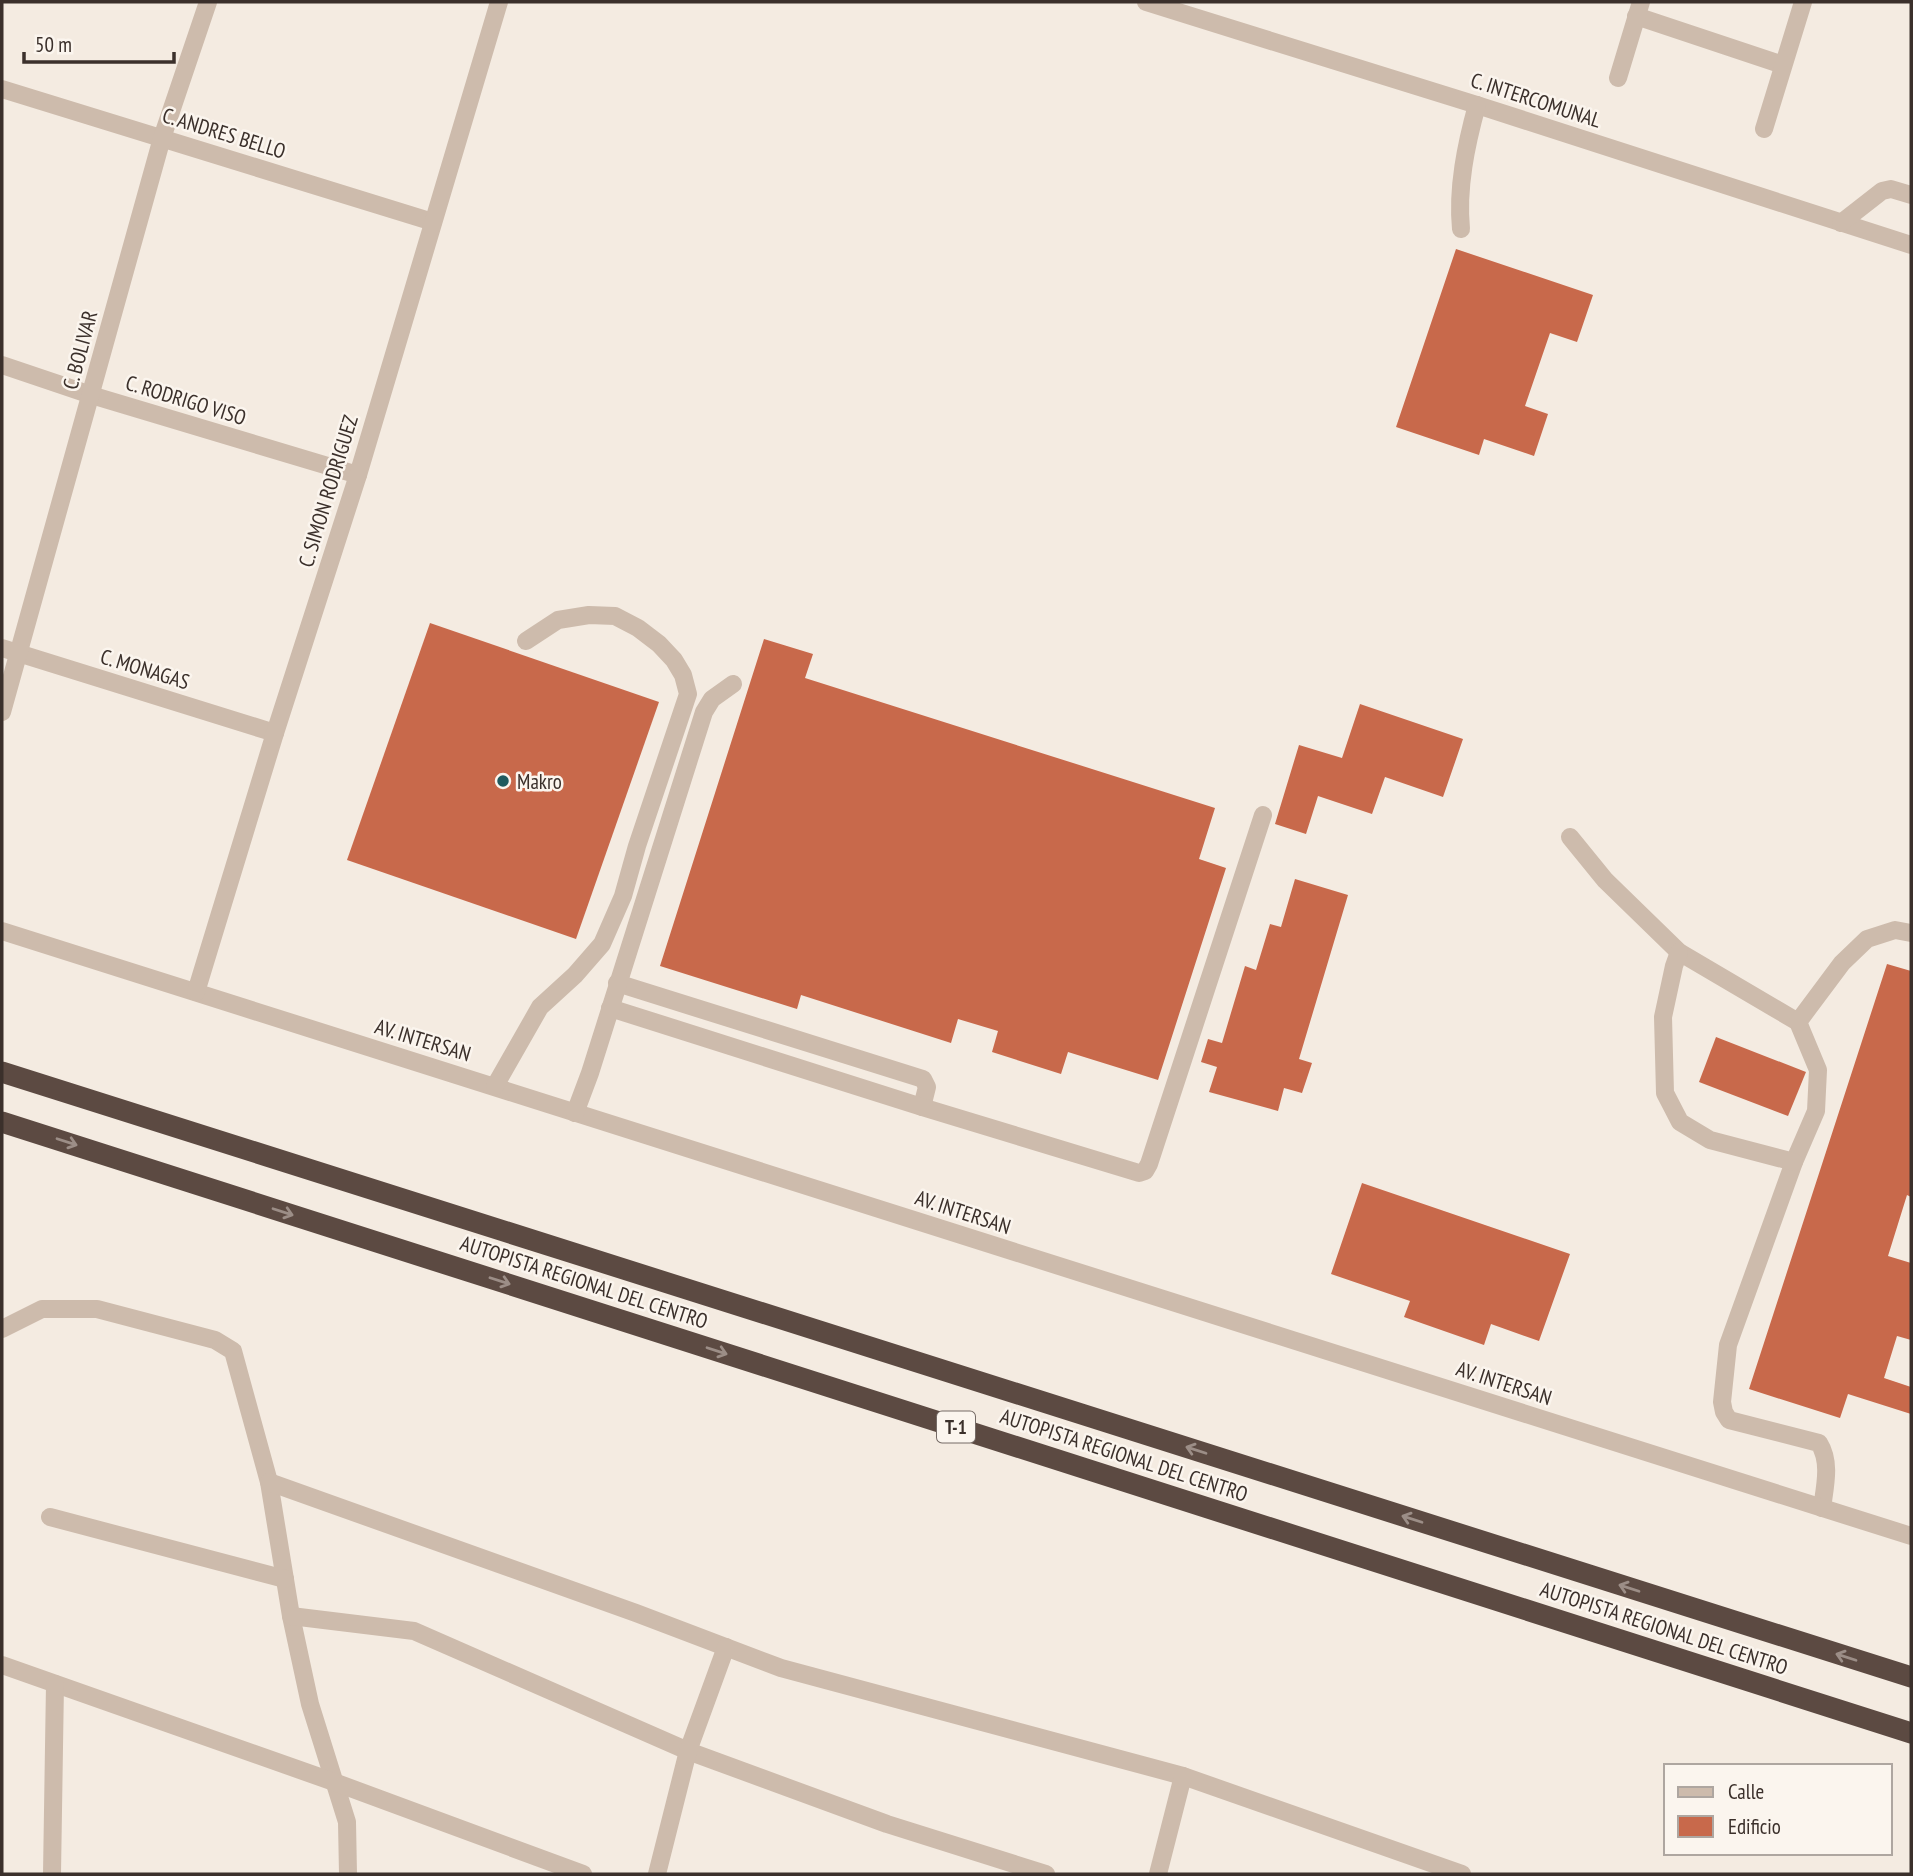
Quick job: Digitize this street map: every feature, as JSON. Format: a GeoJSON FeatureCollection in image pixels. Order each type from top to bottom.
{"type":"FeatureCollection","features":[{"type":"Feature","properties":{"kind":"highway","name":"AUTOPISTA REGIONAL DEL CENTRO"},"geometry":{"type":"LineString","coordinates":[[2,1072],[1911,1677]]}},
{"type":"Feature","properties":{"kind":"highway","name":"AUTOPISTA REGIONAL DEL CENTRO"},"geometry":{"type":"LineString","coordinates":[[2,1122],[1911,1733]]}},
{"type":"Feature","properties":{"kind":"street","name":"C. BOLIVAR"},"geometry":{"type":"LineString","coordinates":[[2,712],[10,651],[91,395],[162,138],[208,2]]}},
{"type":"Feature","properties":{"kind":"street","name":"C. SIMON RODRIGUEZ"},"geometry":{"type":"LineString","coordinates":[[197,992],[275,733],[358,475],[499,2]]}},
{"type":"Feature","properties":{"kind":"street","name":"C. INTERCOMUNAL"},"geometry":{"type":"LineString","coordinates":[[1146,2],[1911,245]]}},
{"type":"Feature","properties":{"kind":"street"},"geometry":{"type":"LineString","coordinates":[[1764,129],[1803,2]]}},
{"type":"Feature","properties":{"kind":"street"},"geometry":{"type":"LineString","coordinates":[[1618,78],[1639,9],[1783,65]]}},
{"type":"Feature","properties":{"kind":"street","name":"C. ANDRES BELLO"},"geometry":{"type":"LineString","coordinates":[[2,89],[433,222]]}},
{"type":"Feature","properties":{"kind":"street"},"geometry":{"type":"LineString","coordinates":[[1461,229],[1459,205],[1468,136],[1477,105]]}},
{"type":"Feature","properties":{"kind":"street"},"geometry":{"type":"LineString","coordinates":[[1841,223],[1882,191],[1891,189],[1911,195]]}},
{"type":"Feature","properties":{"kind":"street","name":"C. RODRIGO VISO"},"geometry":{"type":"LineString","coordinates":[[2,365],[91,395],[358,475]]}},
{"type":"Feature","properties":{"kind":"street"},"geometry":{"type":"LineString","coordinates":[[495,1086],[540,1007],[575,975],[602,944],[623,896],[688,694],[683,675],[674,660],[638,628],[615,616],[589,615],[558,620],[526,641]]}},
{"type":"Feature","properties":{"kind":"street","name":"C. MONAGAS"},"geometry":{"type":"LineString","coordinates":[[10,651],[275,733]]}},
{"type":"Feature","properties":{"kind":"street"},"geometry":{"type":"LineString","coordinates":[[575,1113],[704,712],[712,699],[733,684]]}},
{"type":"Feature","properties":{"kind":"street"},"geometry":{"type":"LineString","coordinates":[[610,1008],[922,1107],[1139,1172],[1145,1171],[1263,815]]}},
{"type":"Feature","properties":{"kind":"street"},"geometry":{"type":"LineString","coordinates":[[1570,837],[1605,880],[1679,953],[1798,1022],[1818,1070],[1816,1111],[1794,1162],[1728,1345],[1722,1402],[1729,1420],[1819,1443],[1826,1462],[1822,1508]]}},
{"type":"Feature","properties":{"kind":"street"},"geometry":{"type":"LineString","coordinates":[[1798,1022],[1842,963],[1867,939],[1895,930],[1911,933]]}},
{"type":"Feature","properties":{"kind":"street","name":"AV. INTERSAN"},"geometry":{"type":"LineString","coordinates":[[2,931],[1911,1536]]}},
{"type":"Feature","properties":{"kind":"street"},"geometry":{"type":"LineString","coordinates":[[1679,953],[1663,1017],[1665,1094],[1680,1122],[1710,1140],[1794,1162]]}},
{"type":"Feature","properties":{"kind":"street"},"geometry":{"type":"LineString","coordinates":[[617,983],[922,1079],[927,1087],[922,1107]]}},
{"type":"Feature","properties":{"kind":"street"},"geometry":{"type":"LineString","coordinates":[[2,1329],[42,1309],[97,1309],[215,1340],[233,1351],[269,1482],[291,1616],[310,1704],[347,1822],[348,1874]]}},
{"type":"Feature","properties":{"kind":"street"},"geometry":{"type":"LineString","coordinates":[[269,1482],[636,1613],[781,1668],[1183,1776],[1462,1874]]}},
{"type":"Feature","properties":{"kind":"street"},"geometry":{"type":"LineString","coordinates":[[50,1517],[285,1580]]}},
{"type":"Feature","properties":{"kind":"street"},"geometry":{"type":"LineString","coordinates":[[291,1616],[414,1631],[688,1751],[887,1824],[1046,1874]]}},
{"type":"Feature","properties":{"kind":"street"},"geometry":{"type":"LineString","coordinates":[[657,1874],[688,1751],[726,1647]]}},
{"type":"Feature","properties":{"kind":"street"},"geometry":{"type":"LineString","coordinates":[[2,1665],[334,1782],[583,1874]]}},
{"type":"Feature","properties":{"kind":"street"},"geometry":{"type":"LineString","coordinates":[[52,1874],[55,1684]]}},
{"type":"Feature","properties":{"kind":"street"},"geometry":{"type":"LineString","coordinates":[[1158,1874],[1183,1776]]}},
{"type":"Feature","properties":{"kind":"building"},"geometry":{"type":"Polygon","coordinates":[[[1456,249],[1593,295],[1577,342],[1550,333],[1525,406],[1548,414],[1534,456],[1484,439],[1479,455],[1396,427],[1456,249]]]}},
{"type":"Feature","properties":{"kind":"building","name":"Makro"},"geometry":{"type":"Polygon","coordinates":[[[430,623],[659,702],[576,939],[347,860],[430,623]]]}},
{"type":"Feature","properties":{"kind":"building"},"geometry":{"type":"Polygon","coordinates":[[[764,639],[813,654],[805,678],[1215,808],[1199,859],[1226,868],[1158,1080],[1068,1052],[1061,1074],[992,1052],[998,1031],[958,1019],[951,1043],[801,995],[797,1009],[660,966],[764,639]]]}},
{"type":"Feature","properties":{"kind":"building"},"geometry":{"type":"Polygon","coordinates":[[[1360,704],[1463,739],[1443,797],[1385,777],[1372,814],[1318,796],[1306,834],[1275,824],[1299,745],[1342,758],[1360,704]]]}},
{"type":"Feature","properties":{"kind":"building"},"geometry":{"type":"Polygon","coordinates":[[[1295,879],[1348,895],[1299,1059],[1312,1063],[1302,1093],[1284,1088],[1278,1111],[1209,1092],[1217,1067],[1201,1062],[1208,1039],[1222,1043],[1245,966],[1256,970],[1270,924],[1281,927],[1295,879]]]}},
{"type":"Feature","properties":{"kind":"building"},"geometry":{"type":"Polygon","coordinates":[[[1887,964],[1911,971],[1911,1197],[1907,1195],[1888,1256],[1911,1263],[1911,1340],[1897,1336],[1884,1378],[1911,1387],[1911,1414],[1848,1394],[1840,1418],[1749,1389],[1887,964]]]}},
{"type":"Feature","properties":{"kind":"building"},"geometry":{"type":"Polygon","coordinates":[[[1716,1037],[1806,1072],[1788,1116],[1699,1082],[1716,1037]]]}},
{"type":"Feature","properties":{"kind":"building"},"geometry":{"type":"Polygon","coordinates":[[[1362,1183],[1570,1254],[1539,1341],[1491,1324],[1484,1345],[1404,1317],[1410,1301],[1331,1274],[1362,1183]]]}},
{"type":"Feature","properties":{"kind":"place","name":"Makro"},"geometry":{"type":"Point","coordinates":[503,781]}}]}
